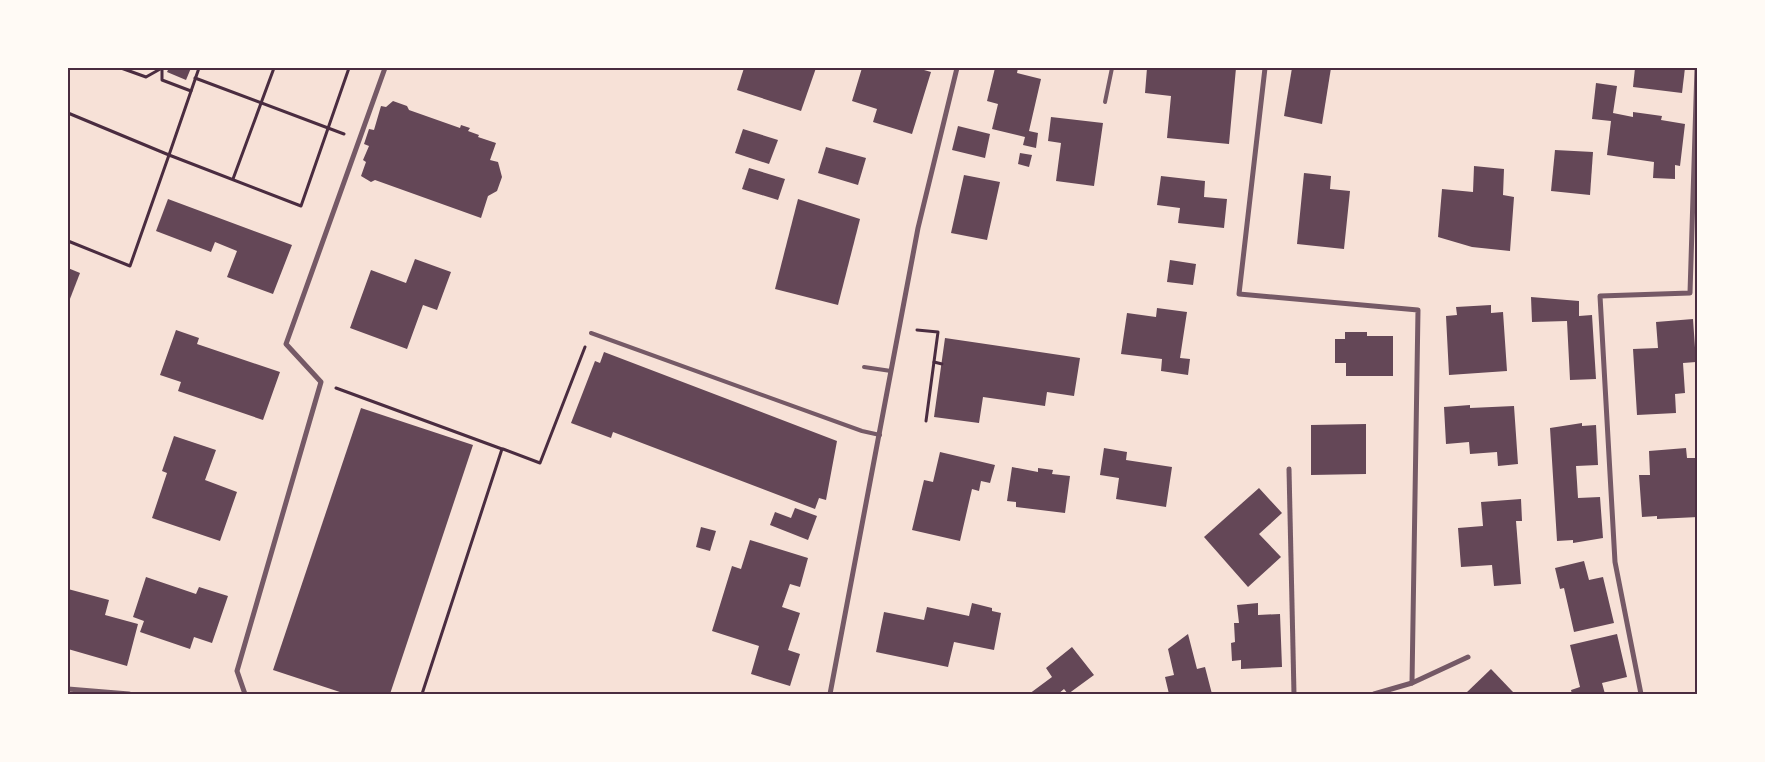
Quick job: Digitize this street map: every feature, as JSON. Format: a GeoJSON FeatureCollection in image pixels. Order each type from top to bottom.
{"type":"FeatureCollection","features":[{"type":"Feature","properties":{"kind":"street"},"geometry":{"type":"LineString","coordinates":[[245,694],[237,671],[321,382],[286,344],[385,68]]}},
{"type":"Feature","properties":{"kind":"street"},"geometry":{"type":"LineString","coordinates":[[830,694],[918,228],[957,68]]}},
{"type":"Feature","properties":{"kind":"street"},"geometry":{"type":"LineString","coordinates":[[1265,68],[1239,294],[1418,310],[1412,683]]}},
{"type":"Feature","properties":{"kind":"street"},"geometry":{"type":"LineString","coordinates":[[1642,694],[1615,562],[1600,296],[1690,293],[1697,68]]}},
{"type":"Feature","properties":{"kind":"street"},"geometry":{"type":"LineString","coordinates":[[1289,469],[1294,694]]}},
{"type":"Feature","properties":{"kind":"street"},"geometry":{"type":"LineString","coordinates":[[1374,694],[1412,683],[1468,658]]}},
{"type":"Feature","properties":{"kind":"street"},"geometry":{"type":"LineString","coordinates":[[68,689],[129,694]]}},
{"type":"Feature","properties":{"kind":"lane"},"geometry":{"type":"LineString","coordinates":[[1104,102],[1112,68]]}},
{"type":"Feature","properties":{"kind":"lane"},"geometry":{"type":"LineString","coordinates":[[591,333],[862,431],[880,435]]}},
{"type":"Feature","properties":{"kind":"lane"},"geometry":{"type":"LineString","coordinates":[[864,367],[892,371]]}},
{"type":"Feature","properties":{"kind":"path"},"geometry":{"type":"LineString","coordinates":[[121,68],[146,77],[162,68],[162,80],[190,91]]}},
{"type":"Feature","properties":{"kind":"path"},"geometry":{"type":"LineString","coordinates":[[68,241],[130,266],[199,68]]}},
{"type":"Feature","properties":{"kind":"path"},"geometry":{"type":"LineString","coordinates":[[233,180],[274,68]]}},
{"type":"Feature","properties":{"kind":"path"},"geometry":{"type":"LineString","coordinates":[[68,112],[169,155],[301,206],[349,68]]}},
{"type":"Feature","properties":{"kind":"path"},"geometry":{"type":"LineString","coordinates":[[195,78],[327,128],[360,138]]}},
{"type":"Feature","properties":{"kind":"path"},"geometry":{"type":"LineString","coordinates":[[916,330],[938,332],[926,421]]}},
{"type":"Feature","properties":{"kind":"path"},"geometry":{"type":"LineString","coordinates":[[321,382],[540,463],[591,333]]}},
{"type":"Feature","properties":{"kind":"path"},"geometry":{"type":"LineString","coordinates":[[934,362],[942,364]]}},
{"type":"Feature","properties":{"kind":"path"},"geometry":{"type":"LineString","coordinates":[[422,694],[502,449]]}},
{"type":"Feature","properties":{"kind":"building"},"geometry":{"type":"Polygon","coordinates":[[[129,68],[151,68],[142,70],[129,68]]]}},
{"type":"Feature","properties":{"kind":"building"},"geometry":{"type":"Polygon","coordinates":[[[169,68],[191,68],[186,80],[167,72],[169,68]]]}},
{"type":"Feature","properties":{"kind":"building"},"geometry":{"type":"Polygon","coordinates":[[[744,68],[816,68],[801,111],[737,90],[744,68]]]}},
{"type":"Feature","properties":{"kind":"building"},"geometry":{"type":"Polygon","coordinates":[[[862,68],[917,68],[931,72],[912,134],[873,122],[877,109],[852,101],[862,68]]]}},
{"type":"Feature","properties":{"kind":"building"},"geometry":{"type":"Polygon","coordinates":[[[995,68],[1018,68],[1017,73],[1041,79],[1029,131],[1038,133],[1036,148],[1023,145],[1025,137],[992,129],[998,104],[987,101],[995,68]]]}},
{"type":"Feature","properties":{"kind":"building"},"geometry":{"type":"Polygon","coordinates":[[[1147,68],[1236,68],[1229,144],[1167,138],[1171,96],[1145,93],[1147,68]]]}},
{"type":"Feature","properties":{"kind":"building"},"geometry":{"type":"Polygon","coordinates":[[[1292,68],[1331,68],[1322,124],[1284,116],[1292,68]]]}},
{"type":"Feature","properties":{"kind":"building"},"geometry":{"type":"Polygon","coordinates":[[[1635,68],[1685,68],[1682,93],[1633,87],[1635,68]]]}},
{"type":"Feature","properties":{"kind":"building"},"geometry":{"type":"Polygon","coordinates":[[[1596,83],[1617,86],[1613,113],[1633,117],[1633,112],[1662,116],[1661,120],[1685,124],[1680,166],[1675,165],[1675,179],[1653,178],[1654,162],[1607,155],[1611,121],[1592,119],[1596,83]]]}},
{"type":"Feature","properties":{"kind":"building"},"geometry":{"type":"Polygon","coordinates":[[[393,101],[407,106],[409,110],[460,128],[461,125],[470,128],[468,131],[479,135],[478,137],[496,143],[490,160],[498,162],[502,177],[497,191],[488,196],[481,218],[375,180],[371,182],[361,176],[366,162],[363,160],[369,146],[364,144],[369,129],[374,130],[381,106],[386,107],[393,101]]]}},
{"type":"Feature","properties":{"kind":"building"},"geometry":{"type":"Polygon","coordinates":[[[1051,117],[1103,123],[1094,186],[1056,181],[1061,143],[1048,141],[1051,117]]]}},
{"type":"Feature","properties":{"kind":"building"},"geometry":{"type":"Polygon","coordinates":[[[958,126],[990,134],[985,158],[952,150],[958,126]]]}},
{"type":"Feature","properties":{"kind":"building"},"geometry":{"type":"Polygon","coordinates":[[[743,129],[778,140],[769,164],[735,153],[743,129]]]}},
{"type":"Feature","properties":{"kind":"building"},"geometry":{"type":"Polygon","coordinates":[[[826,147],[866,158],[858,185],[818,173],[826,147]]]}},
{"type":"Feature","properties":{"kind":"building"},"geometry":{"type":"Polygon","coordinates":[[[1555,150],[1593,152],[1590,195],[1551,191],[1555,150]]]}},
{"type":"Feature","properties":{"kind":"building"},"geometry":{"type":"Polygon","coordinates":[[[1020,153],[1032,155],[1029,167],[1018,164],[1020,153]]]}},
{"type":"Feature","properties":{"kind":"building"},"geometry":{"type":"Polygon","coordinates":[[[1474,166],[1504,169],[1503,195],[1514,197],[1510,251],[1472,247],[1438,237],[1442,189],[1473,192],[1474,166]]]}},
{"type":"Feature","properties":{"kind":"building"},"geometry":{"type":"Polygon","coordinates":[[[749,168],[785,179],[778,200],[742,189],[749,168]]]}},
{"type":"Feature","properties":{"kind":"building"},"geometry":{"type":"Polygon","coordinates":[[[1304,173],[1331,176],[1330,189],[1350,191],[1344,249],[1297,244],[1304,173]]]}},
{"type":"Feature","properties":{"kind":"building"},"geometry":{"type":"Polygon","coordinates":[[[964,175],[1000,182],[987,240],[951,233],[964,175]]]}},
{"type":"Feature","properties":{"kind":"building"},"geometry":{"type":"Polygon","coordinates":[[[1161,176],[1205,181],[1204,197],[1227,199],[1224,228],[1178,223],[1180,208],[1157,205],[1161,176]]]}},
{"type":"Feature","properties":{"kind":"building"},"geometry":{"type":"Polygon","coordinates":[[[168,199],[292,245],[273,294],[227,277],[237,251],[215,242],[211,252],[156,231],[168,199]]]}},
{"type":"Feature","properties":{"kind":"building"},"geometry":{"type":"Polygon","coordinates":[[[798,199],[860,219],[838,305],[775,289],[798,199]]]}},
{"type":"Feature","properties":{"kind":"building"},"geometry":{"type":"Polygon","coordinates":[[[415,259],[451,272],[437,310],[423,305],[407,349],[350,328],[371,270],[406,283],[415,259]]]}},
{"type":"Feature","properties":{"kind":"building"},"geometry":{"type":"Polygon","coordinates":[[[1170,260],[1196,264],[1193,285],[1167,282],[1170,260]]]}},
{"type":"Feature","properties":{"kind":"building"},"geometry":{"type":"Polygon","coordinates":[[[68,268],[80,273],[68,304],[68,268]]]}},
{"type":"Feature","properties":{"kind":"building"},"geometry":{"type":"Polygon","coordinates":[[[1531,297],[1579,301],[1579,316],[1592,315],[1596,379],[1570,380],[1567,321],[1532,322],[1531,297]]]}},
{"type":"Feature","properties":{"kind":"building"},"geometry":{"type":"Polygon","coordinates":[[[1491,305],[1491,313],[1503,312],[1507,371],[1449,375],[1446,316],[1457,315],[1456,307],[1491,305]]]}},
{"type":"Feature","properties":{"kind":"building"},"geometry":{"type":"Polygon","coordinates":[[[1157,308],[1187,312],[1180,358],[1190,359],[1188,375],[1161,371],[1162,359],[1121,354],[1127,313],[1156,317],[1157,308]]]}},
{"type":"Feature","properties":{"kind":"building"},"geometry":{"type":"Polygon","coordinates":[[[1693,319],[1696,362],[1683,363],[1685,393],[1675,394],[1676,413],[1637,415],[1633,349],[1658,348],[1656,322],[1693,319]]]}},
{"type":"Feature","properties":{"kind":"building"},"geometry":{"type":"Polygon","coordinates":[[[176,330],[199,338],[197,344],[280,372],[263,420],[178,391],[181,382],[160,375],[176,330]]]}},
{"type":"Feature","properties":{"kind":"building"},"geometry":{"type":"Polygon","coordinates":[[[1345,332],[1367,332],[1367,336],[1393,336],[1393,376],[1346,376],[1346,363],[1335,363],[1335,339],[1345,339],[1345,332]]]}},
{"type":"Feature","properties":{"kind":"building"},"geometry":{"type":"Polygon","coordinates":[[[945,338],[1080,358],[1074,396],[1047,392],[1045,406],[983,397],[979,423],[934,417],[945,338]]]}},
{"type":"Feature","properties":{"kind":"building"},"geometry":{"type":"Polygon","coordinates":[[[604,352],[837,441],[826,500],[819,498],[815,509],[613,432],[611,438],[571,423],[595,361],[600,363],[604,352]]]}},
{"type":"Feature","properties":{"kind":"building"},"geometry":{"type":"Polygon","coordinates":[[[1470,405],[1470,408],[1514,406],[1518,464],[1498,466],[1497,452],[1470,454],[1469,442],[1446,444],[1444,407],[1470,405]]]}},
{"type":"Feature","properties":{"kind":"building"},"geometry":{"type":"Polygon","coordinates":[[[361,408],[473,445],[390,694],[346,694],[273,670],[361,408]]]}},
{"type":"Feature","properties":{"kind":"building"},"geometry":{"type":"Polygon","coordinates":[[[1582,423],[1582,426],[1596,425],[1598,465],[1576,466],[1578,498],[1600,497],[1603,538],[1573,543],[1573,540],[1557,541],[1550,428],[1582,423]]]}},
{"type":"Feature","properties":{"kind":"building"},"geometry":{"type":"Polygon","coordinates":[[[1366,424],[1366,474],[1311,475],[1311,425],[1366,424]]]}},
{"type":"Feature","properties":{"kind":"building"},"geometry":{"type":"Polygon","coordinates":[[[174,436],[216,450],[205,480],[237,492],[220,541],[152,518],[167,473],[162,471],[174,436]]]}},
{"type":"Feature","properties":{"kind":"building"},"geometry":{"type":"Polygon","coordinates":[[[1104,448],[1127,452],[1126,460],[1172,467],[1166,507],[1116,499],[1119,478],[1100,475],[1104,448]]]}},
{"type":"Feature","properties":{"kind":"building"},"geometry":{"type":"Polygon","coordinates":[[[1686,448],[1687,458],[1695,458],[1698,517],[1657,519],[1657,516],[1642,517],[1639,475],[1650,475],[1649,451],[1686,448]]]}},
{"type":"Feature","properties":{"kind":"building"},"geometry":{"type":"Polygon","coordinates":[[[940,452],[995,465],[990,483],[981,481],[979,491],[972,489],[960,541],[912,530],[924,480],[933,482],[940,452]]]}},
{"type":"Feature","properties":{"kind":"building"},"geometry":{"type":"Polygon","coordinates":[[[1012,467],[1038,472],[1038,468],[1053,470],[1052,474],[1070,476],[1065,513],[1016,507],[1016,502],[1007,501],[1012,467]]]}},
{"type":"Feature","properties":{"kind":"building"},"geometry":{"type":"Polygon","coordinates":[[[1259,488],[1282,513],[1259,534],[1281,557],[1248,587],[1204,537],[1259,488]]]}},
{"type":"Feature","properties":{"kind":"building"},"geometry":{"type":"Polygon","coordinates":[[[1521,499],[1522,521],[1516,521],[1521,584],[1494,586],[1492,565],[1461,567],[1458,528],[1483,526],[1481,502],[1521,499]]]}},
{"type":"Feature","properties":{"kind":"building"},"geometry":{"type":"Polygon","coordinates":[[[795,508],[817,516],[808,540],[770,525],[775,512],[791,518],[795,508]]]}},
{"type":"Feature","properties":{"kind":"building"},"geometry":{"type":"Polygon","coordinates":[[[701,527],[716,531],[710,551],[696,547],[701,527]]]}},
{"type":"Feature","properties":{"kind":"building"},"geometry":{"type":"Polygon","coordinates":[[[750,540],[808,558],[800,587],[790,584],[782,607],[800,613],[788,650],[800,654],[790,686],[751,674],[759,646],[712,631],[732,566],[741,569],[750,540]]]}},
{"type":"Feature","properties":{"kind":"building"},"geometry":{"type":"Polygon","coordinates":[[[1584,561],[1589,580],[1603,577],[1614,623],[1574,632],[1564,588],[1560,589],[1555,568],[1584,561]]]}},
{"type":"Feature","properties":{"kind":"building"},"geometry":{"type":"Polygon","coordinates":[[[146,577],[196,594],[199,587],[228,596],[212,643],[194,637],[190,649],[140,632],[144,621],[133,617],[146,577]]]}},
{"type":"Feature","properties":{"kind":"building"},"geometry":{"type":"Polygon","coordinates":[[[68,589],[109,600],[105,615],[138,624],[127,666],[68,649],[68,589]]]}},
{"type":"Feature","properties":{"kind":"building"},"geometry":{"type":"Polygon","coordinates":[[[972,603],[992,608],[992,611],[1001,613],[994,650],[954,642],[948,667],[876,652],[884,612],[924,620],[927,607],[969,616],[972,603]]]}},
{"type":"Feature","properties":{"kind":"building"},"geometry":{"type":"Polygon","coordinates":[[[1258,603],[1258,615],[1280,614],[1282,667],[1241,669],[1241,660],[1232,661],[1231,643],[1235,642],[1234,623],[1239,623],[1237,605],[1258,603]]]}},
{"type":"Feature","properties":{"kind":"building"},"geometry":{"type":"Polygon","coordinates":[[[1188,634],[1197,669],[1205,667],[1212,694],[1169,694],[1165,677],[1174,675],[1168,649],[1188,634]]]}},
{"type":"Feature","properties":{"kind":"building"},"geometry":{"type":"Polygon","coordinates":[[[1617,634],[1627,677],[1602,683],[1605,694],[1572,694],[1571,690],[1580,687],[1570,645],[1617,634]]]}},
{"type":"Feature","properties":{"kind":"building"},"geometry":{"type":"Polygon","coordinates":[[[1072,647],[1094,675],[1068,694],[1064,689],[1058,694],[1029,694],[1052,677],[1046,668],[1072,647]]]}},
{"type":"Feature","properties":{"kind":"building"},"geometry":{"type":"Polygon","coordinates":[[[1491,669],[1513,692],[1511,694],[1465,694],[1491,669]]]}}]}
